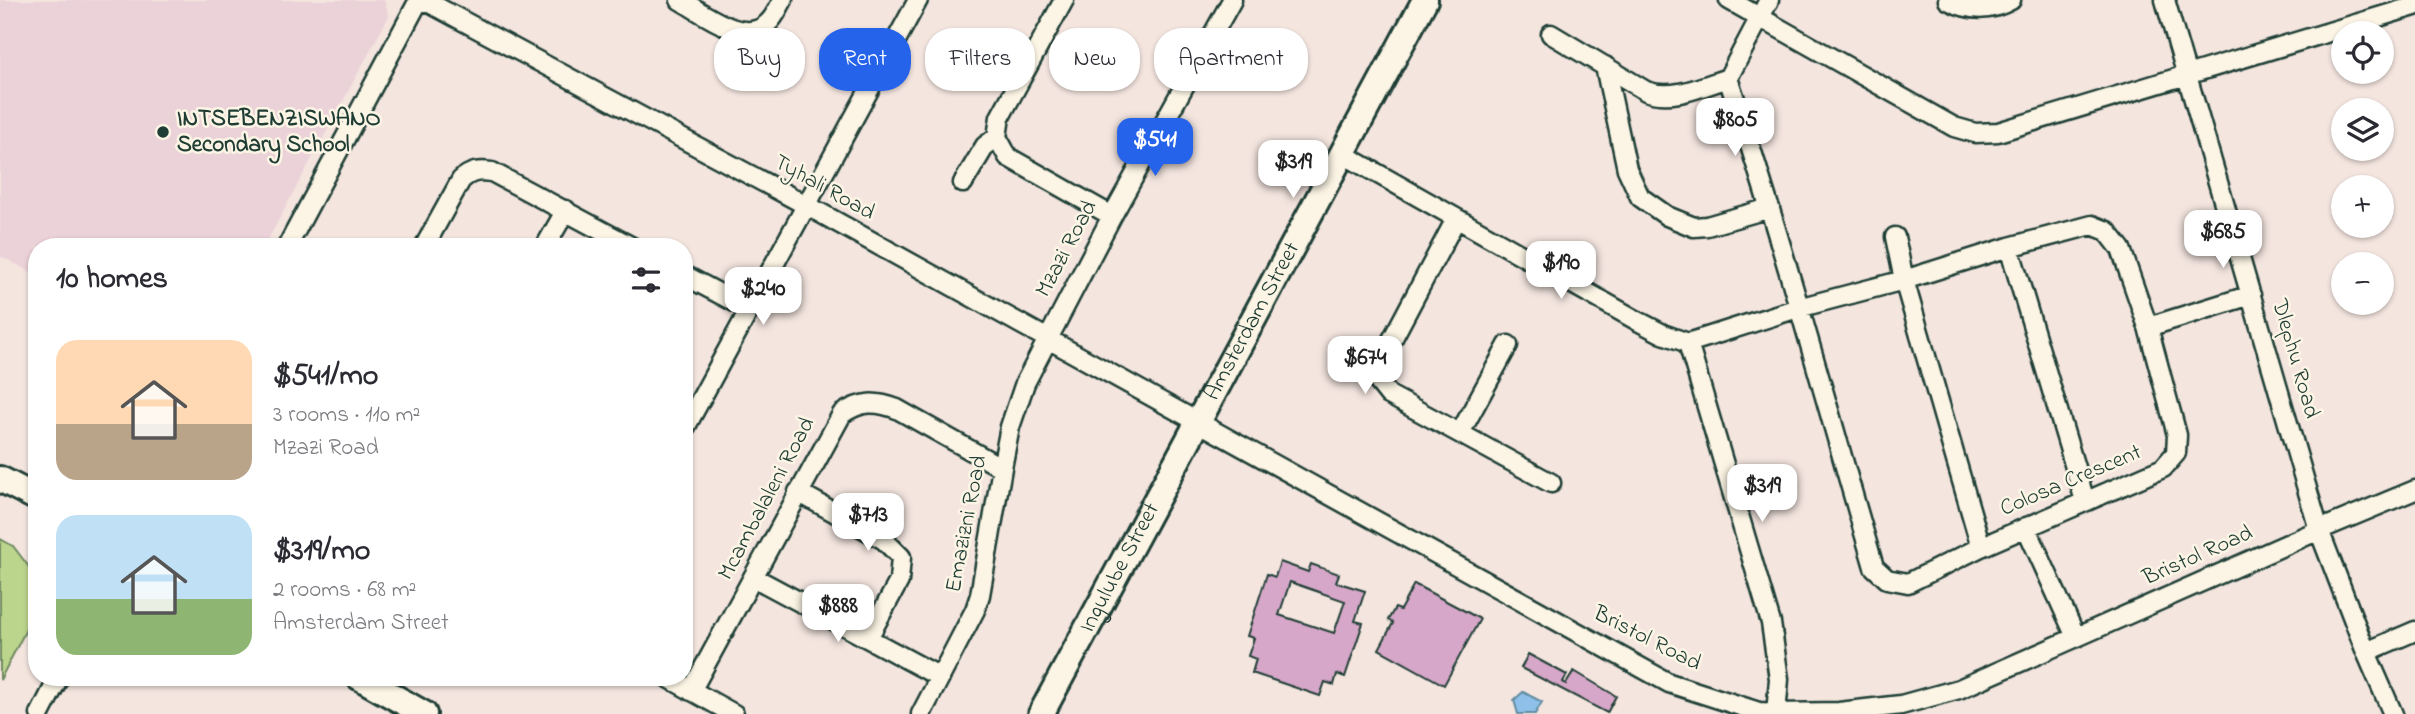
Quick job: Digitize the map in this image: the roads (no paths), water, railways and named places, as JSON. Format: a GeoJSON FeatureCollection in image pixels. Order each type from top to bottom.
{"type":"FeatureCollection","features":[{"type":"Feature","properties":{"kind":"street","name":"Tyhali Road"},"geometry":{"type":"LineString","coordinates":[[421,0],[806,205],[1200,421]]}},
{"type":"Feature","properties":{"kind":"street"},"geometry":{"type":"LineString","coordinates":[[292,238],[421,0]]}},
{"type":"Feature","properties":{"kind":"street"},"geometry":{"type":"LineString","coordinates":[[680,0],[732,29],[748,32],[766,26],[783,0]]}},
{"type":"Feature","properties":{"kind":"street"},"geometry":{"type":"LineString","coordinates":[[693,414],[918,0]]}},
{"type":"Feature","properties":{"kind":"street"},"geometry":{"type":"LineString","coordinates":[[1064,0],[1000,117],[997,137],[1008,157],[1112,216]]}},
{"type":"Feature","properties":{"kind":"street","name":"Mzazi Road"},"geometry":{"type":"LineString","coordinates":[[1048,339],[1112,216],[1232,0]]}},
{"type":"Feature","properties":{"kind":"street","name":"Amsterdam Street"},"geometry":{"type":"LineString","coordinates":[[1200,421],[1425,0]]}},
{"type":"Feature","properties":{"kind":"street"},"geometry":{"type":"LineString","coordinates":[[1729,0],[1954,127],[1975,134],[1998,132],[2415,6]]}},
{"type":"Feature","properties":{"kind":"street"},"geometry":{"type":"LineString","coordinates":[[1551,34],[1646,91],[1660,96],[1728,78],[1769,0]]}},
{"type":"Feature","properties":{"kind":"street"},"geometry":{"type":"LineString","coordinates":[[1948,0],[1961,7],[1979,9],[1996,8],[2011,0]]}},
{"type":"Feature","properties":{"kind":"street","name":"Dlephu Road"},"geometry":{"type":"LineString","coordinates":[[2165,0],[2319,530],[2366,653],[2393,714]]}},
{"type":"Feature","properties":{"kind":"street"},"geometry":{"type":"LineString","coordinates":[[2370,0],[2375,18]]}},
{"type":"Feature","properties":{"kind":"street"},"geometry":{"type":"LineString","coordinates":[[1605,66],[1627,169],[1640,197],[1667,216],[1694,227],[1707,226],[1770,208]]}},
{"type":"Feature","properties":{"kind":"street","name":"Colosa Crescent"},"geometry":{"type":"LineString","coordinates":[[1728,78],[1770,208],[1798,308],[1874,566],[1887,579],[1908,583],[1981,547],[2163,468],[2176,453],[2177,435],[2147,327],[2121,249],[2107,232],[2092,225],[1798,308]]}},
{"type":"Feature","properties":{"kind":"street"},"geometry":{"type":"LineString","coordinates":[[963,183],[985,146],[997,137]]}},
{"type":"Feature","properties":{"kind":"street"},"geometry":{"type":"LineString","coordinates":[[1343,154],[1663,334],[1688,342],[1798,308]]}},
{"type":"Feature","properties":{"kind":"street"},"geometry":{"type":"LineString","coordinates":[[429,238],[461,180],[468,173],[480,170],[492,172],[616,238]]}},
{"type":"Feature","properties":{"kind":"street"},"geometry":{"type":"LineString","coordinates":[[550,238],[566,210]]}},
{"type":"Feature","properties":{"kind":"street"},"geometry":{"type":"LineString","coordinates":[[1456,219],[1378,366],[1377,380],[1389,395],[1551,483]]}},
{"type":"Feature","properties":{"kind":"street"},"geometry":{"type":"LineString","coordinates":[[1895,236],[1904,280],[1981,547]]}},
{"type":"Feature","properties":{"kind":"street"},"geometry":{"type":"LineString","coordinates":[[2008,247],[2085,501]]}},
{"type":"Feature","properties":{"kind":"street"},"geometry":{"type":"LineString","coordinates":[[693,280],[750,310]]}},
{"type":"Feature","properties":{"kind":"street"},"geometry":{"type":"LineString","coordinates":[[2147,327],[2251,295]]}},
{"type":"Feature","properties":{"kind":"street","name":"Emazizni Road"},"geometry":{"type":"LineString","coordinates":[[921,714],[966,631],[980,595],[1002,468],[1018,401],[1048,339]]}},
{"type":"Feature","properties":{"kind":"street"},"geometry":{"type":"LineString","coordinates":[[1688,342],[1771,623],[1779,679],[1776,714]]}},
{"type":"Feature","properties":{"kind":"street"},"geometry":{"type":"LineString","coordinates":[[1460,433],[1508,345]]}},
{"type":"Feature","properties":{"kind":"street","name":"Mcambalaleni Road"},"geometry":{"type":"LineString","coordinates":[[691,691],[842,414],[853,406],[868,402],[897,409],[1002,468]]}},
{"type":"Feature","properties":{"kind":"street","name":"Bristol Road"},"geometry":{"type":"LineString","coordinates":[[1200,421],[1670,683],[1759,712],[1776,714],[1839,712],[1901,705],[1959,690],[2415,490]]}},
{"type":"Feature","properties":{"kind":"street","name":"Ingulube Street"},"geometry":{"type":"LineString","coordinates":[[1041,714],[1200,421]]}},
{"type":"Feature","properties":{"kind":"street"},"geometry":{"type":"LineString","coordinates":[[0,479],[28,493]]}},
{"type":"Feature","properties":{"kind":"street"},"geometry":{"type":"LineString","coordinates":[[799,492],[884,540],[901,557],[899,581],[868,638]]}},
{"type":"Feature","properties":{"kind":"street"},"geometry":{"type":"LineString","coordinates":[[2026,527],[2076,638]]}},
{"type":"Feature","properties":{"kind":"street"},"geometry":{"type":"LineString","coordinates":[[753,577],[940,677]]}},
{"type":"Feature","properties":{"kind":"street"},"geometry":{"type":"LineString","coordinates":[[2366,653],[2415,631]]}},
{"type":"Feature","properties":{"kind":"street"},"geometry":{"type":"LineString","coordinates":[[43,713],[55,686]]}},
{"type":"Feature","properties":{"kind":"street"},"geometry":{"type":"LineString","coordinates":[[375,686],[424,714]]}},
{"type":"Feature","properties":{"kind":"street"},"geometry":{"type":"LineString","coordinates":[[682,686],[734,714]]}},
{"type":"Feature","properties":{"kind":"water"},"geometry":{"type":"Polygon","coordinates":[[[1523,692],[1542,702],[1535,714],[1518,714],[1514,700],[1523,692]]]}},
{"type":"Feature","properties":{"kind":"place","name":"INTSEBENZISWANO Secondary School"},"geometry":{"type":"Point","coordinates":[163,132]}}]}
